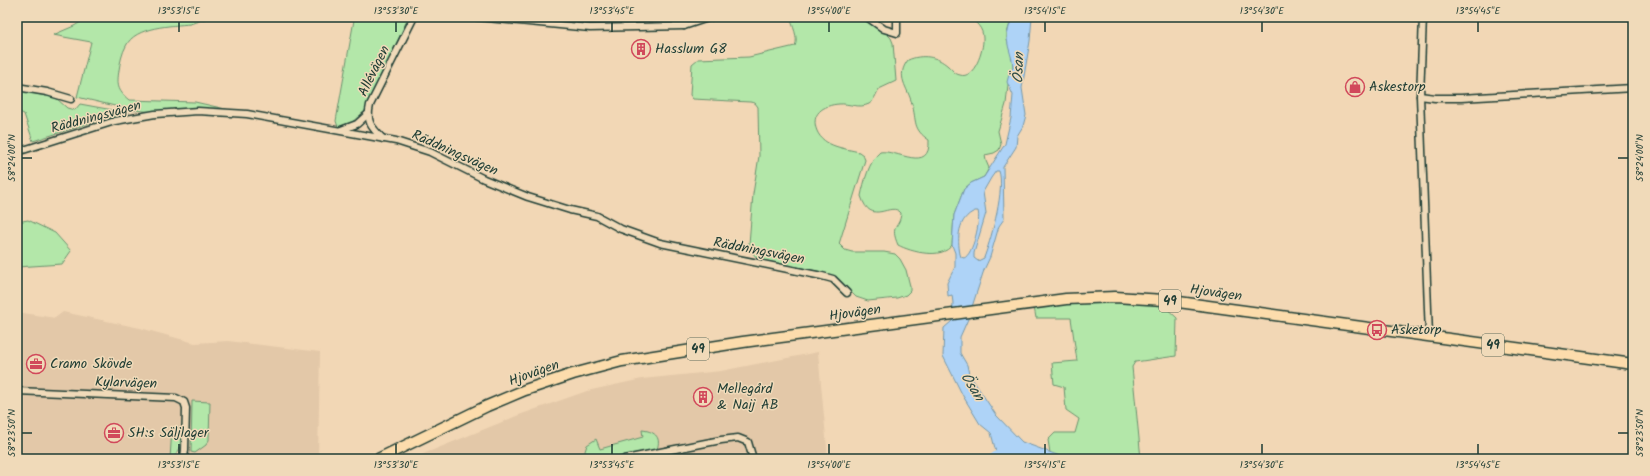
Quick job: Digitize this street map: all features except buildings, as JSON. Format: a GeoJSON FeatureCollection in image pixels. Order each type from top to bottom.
{"type":"FeatureCollection","features":[{"type":"Feature","properties":{"kind":"main road","name":"Hjovägen"},"geometry":{"type":"LineString","coordinates":[[378,459],[487,406],[525,390],[573,374],[622,361],[938,315],[1066,299],[1115,297],[1164,300],[1429,336]]}},
{"type":"Feature","properties":{"kind":"main road","name":"49"},"geometry":{"type":"LineString","coordinates":[[1429,336],[1633,364]]}},
{"type":"Feature","properties":{"kind":"street","name":"Allévägen"},"geometry":{"type":"LineString","coordinates":[[383,139],[371,127],[368,114],[370,105],[414,17]]}},
{"type":"Feature","properties":{"kind":"street"},"geometry":{"type":"LineString","coordinates":[[477,17],[590,28],[684,26],[712,17]]}},
{"type":"Feature","properties":{"kind":"street"},"geometry":{"type":"LineString","coordinates":[[683,17],[684,26]]}},
{"type":"Feature","properties":{"kind":"street"},"geometry":{"type":"LineString","coordinates":[[867,17],[884,29],[897,33],[896,17]]}},
{"type":"Feature","properties":{"kind":"street"},"geometry":{"type":"LineString","coordinates":[[1423,17],[1420,96],[1429,336]]}},
{"type":"Feature","properties":{"kind":"street"},"geometry":{"type":"LineString","coordinates":[[17,87],[47,92],[71,99]]}},
{"type":"Feature","properties":{"kind":"street"},"geometry":{"type":"LineString","coordinates":[[1420,96],[1435,98],[1461,98],[1633,88]]}},
{"type":"Feature","properties":{"kind":"street","name":"Räddningsvägen"},"geometry":{"type":"LineString","coordinates":[[17,152],[115,121],[155,114],[198,111],[247,114],[396,141],[430,152],[484,179],[528,197],[570,210],[598,216],[621,228],[660,243],[822,276],[833,279],[847,293]]}},
{"type":"Feature","properties":{"kind":"street","name":"Allévägen"},"geometry":{"type":"LineString","coordinates":[[340,130],[357,124],[368,114]]}},
{"type":"Feature","properties":{"kind":"street","name":"Kylarvägen"},"geometry":{"type":"LineString","coordinates":[[17,391],[159,396],[176,398],[184,402],[187,416],[185,450],[184,458],[182,459]]}},
{"type":"Feature","properties":{"kind":"street"},"geometry":{"type":"LineString","coordinates":[[625,459],[738,438],[748,442],[753,459]]}},
{"type":"Feature","properties":{"kind":"shaded area"},"geometry":{"type":"Polygon","coordinates":[[[17,312],[55,318],[63,312],[140,328],[195,343],[228,341],[320,352],[318,459],[17,459],[17,312]]]}},
{"type":"Feature","properties":{"kind":"shaded area"},"geometry":{"type":"Polygon","coordinates":[[[818,352],[828,459],[411,459],[519,415],[587,391],[642,379],[721,371],[818,352]]]}},
{"type":"Feature","properties":{"kind":"green space"},"geometry":{"type":"Polygon","coordinates":[[[89,17],[211,17],[190,24],[155,28],[137,34],[126,46],[121,58],[118,83],[120,90],[129,100],[195,102],[230,110],[155,112],[132,110],[77,97],[91,42],[53,35],[74,26],[89,17]]]}},
{"type":"Feature","properties":{"kind":"green space"},"geometry":{"type":"Polygon","coordinates":[[[338,17],[408,18],[366,110],[351,123],[338,127],[336,121],[354,20],[338,17]]]}},
{"type":"Feature","properties":{"kind":"green space"},"geometry":{"type":"Polygon","coordinates":[[[790,17],[862,17],[885,32],[891,38],[893,43],[896,81],[879,89],[874,99],[869,104],[858,106],[839,104],[823,108],[817,115],[815,125],[820,136],[829,144],[859,152],[863,155],[865,160],[839,244],[845,250],[852,252],[884,252],[895,254],[900,259],[906,270],[910,291],[906,295],[897,298],[868,301],[856,297],[836,277],[822,272],[762,260],[753,254],[749,244],[753,194],[759,156],[758,107],[755,103],[750,102],[693,99],[690,95],[692,64],[698,59],[749,57],[795,46],[796,35],[790,17]]]}},
{"type":"Feature","properties":{"kind":"green space"},"geometry":{"type":"Polygon","coordinates":[[[968,17],[1012,17],[1007,33],[1007,40],[1013,59],[1013,68],[1009,76],[1006,104],[998,131],[1001,144],[999,150],[985,155],[989,168],[984,177],[971,183],[964,189],[954,215],[952,245],[947,250],[941,252],[918,252],[898,245],[895,230],[901,213],[892,209],[881,212],[870,210],[865,205],[861,196],[865,178],[870,166],[880,152],[887,152],[911,158],[919,158],[924,156],[928,150],[929,140],[917,128],[912,104],[902,77],[904,66],[908,60],[913,58],[929,57],[944,63],[955,73],[965,75],[970,73],[974,69],[982,50],[983,34],[974,21],[968,17]]]}},
{"type":"Feature","properties":{"kind":"green space"},"geometry":{"type":"Polygon","coordinates":[[[17,90],[56,98],[67,108],[75,110],[80,104],[129,113],[93,122],[33,141],[24,114],[17,111],[17,90]]]}},
{"type":"Feature","properties":{"kind":"green space"},"geometry":{"type":"Polygon","coordinates":[[[28,220],[55,233],[71,251],[62,264],[17,267],[17,222],[28,220]]]}},
{"type":"Feature","properties":{"kind":"green space"},"geometry":{"type":"Polygon","coordinates":[[[1112,301],[1162,304],[1177,318],[1176,356],[1135,362],[1132,367],[1141,459],[1068,459],[1050,453],[1048,440],[1055,433],[1075,433],[1079,419],[1066,410],[1064,387],[1054,384],[1052,363],[1077,361],[1071,318],[1036,318],[1034,307],[1078,302],[1112,301]]]}},
{"type":"Feature","properties":{"kind":"green space"},"geometry":{"type":"Polygon","coordinates":[[[192,401],[210,402],[209,440],[206,445],[195,453],[191,452],[192,401]]]}},
{"type":"Feature","properties":{"kind":"green space"},"geometry":{"type":"Polygon","coordinates":[[[172,428],[181,428],[181,442],[179,450],[170,459],[172,428]]]}},
{"type":"Feature","properties":{"kind":"green space"},"geometry":{"type":"Polygon","coordinates":[[[642,430],[656,435],[658,441],[657,449],[605,459],[586,459],[585,451],[587,445],[596,439],[600,449],[643,437],[642,430]]]}},
{"type":"Feature","properties":{"kind":"water","name":"Ösan"},"geometry":{"type":"Polygon","coordinates":[[[1012,17],[1032,17],[1030,41],[1022,88],[1026,115],[1023,126],[1017,136],[1016,147],[1003,167],[1004,219],[999,226],[990,257],[960,337],[960,353],[967,365],[969,374],[996,415],[1022,442],[1068,459],[1007,459],[996,452],[991,433],[980,424],[963,396],[943,356],[944,328],[952,321],[952,295],[948,296],[947,283],[955,267],[955,253],[952,245],[954,215],[964,189],[971,183],[984,177],[1005,144],[1011,118],[1013,95],[1007,82],[1010,71],[1013,68],[1007,39],[1012,17]],[[996,171],[983,192],[986,213],[974,253],[974,258],[978,261],[984,258],[997,213],[1000,179],[999,171],[996,171]],[[975,211],[965,218],[960,229],[959,248],[961,257],[964,258],[970,251],[976,237],[979,215],[978,211],[975,211]]]}},
{"type":"Feature","properties":{"kind":"waterway"},"geometry":{"type":"LineString","coordinates":[[994,459],[1009,448]]}},
{"type":"Feature","properties":{"kind":"place","name":"Hasslum G8"},"geometry":{"type":"Point","coordinates":[641,49]}},
{"type":"Feature","properties":{"kind":"place","name":"Askestorp"},"geometry":{"type":"Point","coordinates":[1355,87]}},
{"type":"Feature","properties":{"kind":"place","name":"Asketorp"},"geometry":{"type":"Point","coordinates":[1377,330]}},
{"type":"Feature","properties":{"kind":"place","name":"Cramo Skövde"},"geometry":{"type":"Point","coordinates":[36,364]}},
{"type":"Feature","properties":{"kind":"place","name":"Mellegård & Naij AB"},"geometry":{"type":"Point","coordinates":[703,397]}},
{"type":"Feature","properties":{"kind":"place","name":"SH:s Säljlager"},"geometry":{"type":"Point","coordinates":[114,433]}}]}
